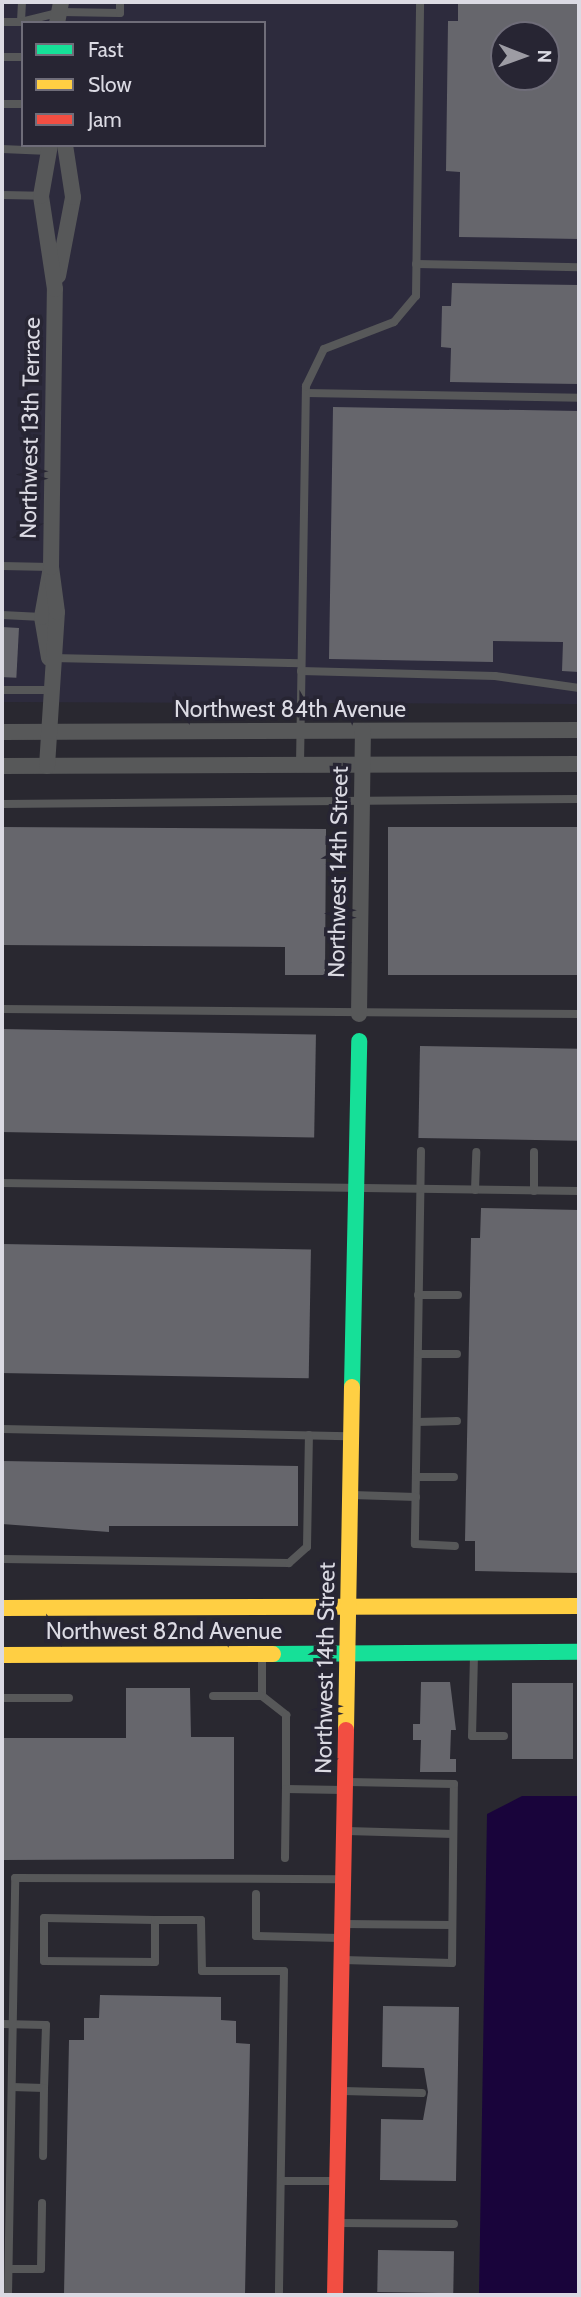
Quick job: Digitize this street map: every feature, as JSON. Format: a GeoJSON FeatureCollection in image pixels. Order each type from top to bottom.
{"type":"FeatureCollection","features":[{"type":"Feature","properties":{"kind":"street","name":"Northwest 13th Terrace"},"geometry":{"type":"LineString","coordinates":[[55,289],[73,197],[65,147]]}},
{"type":"Feature","properties":{"kind":"street","name":"Northwest 13th Terrace"},"geometry":{"type":"LineString","coordinates":[[47,766],[49,658],[57,612],[51,567],[55,289],[41,196],[49,148]]}},
{"type":"Feature","properties":{"kind":"street","name":"Northwest 13th Terrace"},"geometry":{"type":"LineString","coordinates":[[49,658],[42,617],[51,567]]}},
{"type":"Feature","properties":{"kind":"street","name":"Northwest 84th Avenue"},"geometry":{"type":"LineString","coordinates":[[2,732],[579,730]]}},
{"type":"Feature","properties":{"kind":"street","name":"Northwest 14th Street"},"geometry":{"type":"LineString","coordinates":[[359,1014],[363,731]]}},
{"type":"Feature","properties":{"kind":"street"},"geometry":{"type":"LineString","coordinates":[[2,766],[579,764]]}},
{"type":"Feature","properties":{"kind":"street","name":"Northwest 14th Street"},"geometry":{"type":"LineString","coordinates":[[335,2295],[359,1041]]}},
{"type":"Feature","properties":{"kind":"street","name":"Northwest 82nd Avenue"},"geometry":{"type":"LineString","coordinates":[[2,1608],[579,1606]]}},
{"type":"Feature","properties":{"kind":"street","name":"Northwest 82nd Avenue"},"geometry":{"type":"LineString","coordinates":[[2,1655],[579,1652]]}},
{"type":"Feature","properties":{"kind":"lane"},"geometry":{"type":"LineString","coordinates":[[21,21],[22,2]]}},
{"type":"Feature","properties":{"kind":"lane"},"geometry":{"type":"LineString","coordinates":[[27,21],[60,15],[120,13],[120,2]]}},
{"type":"Feature","properties":{"kind":"lane"},"geometry":{"type":"LineString","coordinates":[[300,765],[306,393],[312,364],[324,349],[410,310],[416,264],[420,2]]}},
{"type":"Feature","properties":{"kind":"lane"},"geometry":{"type":"LineString","coordinates":[[2,22],[21,22]]}},
{"type":"Feature","properties":{"kind":"lane"},"geometry":{"type":"LineString","coordinates":[[2,57],[21,57]]}},
{"type":"Feature","properties":{"kind":"lane"},"geometry":{"type":"LineString","coordinates":[[2,104],[21,104]]}},
{"type":"Feature","properties":{"kind":"lane"},"geometry":{"type":"LineString","coordinates":[[2,149],[49,148]]}},
{"type":"Feature","properties":{"kind":"lane"},"geometry":{"type":"LineString","coordinates":[[2,195],[41,196]]}},
{"type":"Feature","properties":{"kind":"lane"},"geometry":{"type":"LineString","coordinates":[[416,264],[579,267]]}},
{"type":"Feature","properties":{"kind":"lane"},"geometry":{"type":"LineString","coordinates":[[306,393],[579,398]]}},
{"type":"Feature","properties":{"kind":"lane"},"geometry":{"type":"LineString","coordinates":[[2,566],[51,567]]}},
{"type":"Feature","properties":{"kind":"lane"},"geometry":{"type":"LineString","coordinates":[[2,615],[42,617]]}},
{"type":"Feature","properties":{"kind":"lane"},"geometry":{"type":"LineString","coordinates":[[49,658],[495,676],[579,688]]}},
{"type":"Feature","properties":{"kind":"lane"},"geometry":{"type":"LineString","coordinates":[[2,690],[48,690]]}},
{"type":"Feature","properties":{"kind":"lane"},"geometry":{"type":"LineString","coordinates":[[2,804],[362,803],[579,799]]}},
{"type":"Feature","properties":{"kind":"lane"},"geometry":{"type":"LineString","coordinates":[[2,1009],[579,1014]]}},
{"type":"Feature","properties":{"kind":"lane"},"geometry":{"type":"LineString","coordinates":[[421,1151],[415,1544],[455,1546]]}},
{"type":"Feature","properties":{"kind":"lane"},"geometry":{"type":"LineString","coordinates":[[475,1190],[476,1152]]}},
{"type":"Feature","properties":{"kind":"lane"},"geometry":{"type":"LineString","coordinates":[[534,1152],[534,1191]]}},
{"type":"Feature","properties":{"kind":"lane"},"geometry":{"type":"LineString","coordinates":[[2,1183],[579,1191]]}},
{"type":"Feature","properties":{"kind":"lane"},"geometry":{"type":"LineString","coordinates":[[418,1296],[458,1295]]}},
{"type":"Feature","properties":{"kind":"lane"},"geometry":{"type":"LineString","coordinates":[[418,1354],[457,1354]]}},
{"type":"Feature","properties":{"kind":"lane"},"geometry":{"type":"LineString","coordinates":[[417,1422],[457,1421]]}},
{"type":"Feature","properties":{"kind":"lane"},"geometry":{"type":"LineString","coordinates":[[2,1429],[351,1436]]}},
{"type":"Feature","properties":{"kind":"lane"},"geometry":{"type":"LineString","coordinates":[[2,1559],[289,1563],[307,1548],[309,1435]]}},
{"type":"Feature","properties":{"kind":"lane"},"geometry":{"type":"LineString","coordinates":[[416,1477],[454,1476]]}},
{"type":"Feature","properties":{"kind":"lane"},"geometry":{"type":"LineString","coordinates":[[350,1495],[416,1496]]}},
{"type":"Feature","properties":{"kind":"lane"},"geometry":{"type":"LineString","coordinates":[[262,1653],[262,1696]]}},
{"type":"Feature","properties":{"kind":"lane"},"geometry":{"type":"LineString","coordinates":[[474,1653],[472,1736],[504,1736]]}},
{"type":"Feature","properties":{"kind":"lane"},"geometry":{"type":"LineString","coordinates":[[213,1696],[262,1696],[286,1714],[285,1858]]}},
{"type":"Feature","properties":{"kind":"lane"},"geometry":{"type":"LineString","coordinates":[[2,1698],[69,1698]]}},
{"type":"Feature","properties":{"kind":"lane"},"geometry":{"type":"LineString","coordinates":[[286,1788],[454,1784],[452,1963],[342,1960]]}},
{"type":"Feature","properties":{"kind":"lane"},"geometry":{"type":"LineString","coordinates":[[345,1831],[453,1834]]}},
{"type":"Feature","properties":{"kind":"lane"},"geometry":{"type":"LineString","coordinates":[[8,2295],[9,2269],[5,2253],[6,2189],[12,2087],[15,1878],[344,1878]]}},
{"type":"Feature","properties":{"kind":"lane"},"geometry":{"type":"LineString","coordinates":[[256,1894],[256,1936],[452,1925]]}},
{"type":"Feature","properties":{"kind":"lane"},"geometry":{"type":"LineString","coordinates":[[155,1920],[155,1962],[44,1961],[44,1918],[201,1920],[202,1971],[284,1971],[279,2295]]}},
{"type":"Feature","properties":{"kind":"lane"},"geometry":{"type":"LineString","coordinates":[[2,2024],[46,2025],[43,2156]]}},
{"type":"Feature","properties":{"kind":"lane"},"geometry":{"type":"LineString","coordinates":[[2,2076],[12,2076]]}},
{"type":"Feature","properties":{"kind":"lane"},"geometry":{"type":"LineString","coordinates":[[12,2087],[44,2088]]}},
{"type":"Feature","properties":{"kind":"lane"},"geometry":{"type":"LineString","coordinates":[[340,2091],[422,2093]]}},
{"type":"Feature","properties":{"kind":"lane"},"geometry":{"type":"LineString","coordinates":[[281,2181],[338,2181]]}},
{"type":"Feature","properties":{"kind":"lane"},"geometry":{"type":"LineString","coordinates":[[9,2269],[41,2269],[42,2203]]}},
{"type":"Feature","properties":{"kind":"lane"},"geometry":{"type":"LineString","coordinates":[[337,2222],[454,2224]]}},
{"type":"Feature","properties":{"kind":"shaded area"},"geometry":{"type":"Polygon","coordinates":[[[2,2],[579,2],[579,704],[2,702],[2,2]]]}},
{"type":"Feature","properties":{"kind":"shaded area"},"geometry":{"type":"Polygon","coordinates":[[[522,1796],[579,1796],[579,2295],[479,2295],[487,1814],[522,1796]]]}},
{"type":"Feature","properties":{"kind":"building"},"geometry":{"type":"Polygon","coordinates":[[[458,2],[579,2],[579,239],[459,237],[460,172],[446,171],[448,21],[458,21],[458,2]]]}},
{"type":"Feature","properties":{"kind":"building"},"geometry":{"type":"Polygon","coordinates":[[[452,283],[579,285],[579,384],[450,382],[451,348],[441,347],[442,306],[451,306],[452,283]]]}},
{"type":"Feature","properties":{"kind":"building"},"geometry":{"type":"Polygon","coordinates":[[[333,407],[579,411],[579,672],[562,671],[563,642],[493,641],[493,662],[329,659],[333,407]]]}},
{"type":"Feature","properties":{"kind":"building"},"geometry":{"type":"Polygon","coordinates":[[[2,627],[19,628],[16,678],[2,677],[2,627]]]}},
{"type":"Feature","properties":{"kind":"building"},"geometry":{"type":"Polygon","coordinates":[[[2,827],[326,829],[325,975],[285,975],[285,947],[2,945],[2,827]]]}},
{"type":"Feature","properties":{"kind":"building"},"geometry":{"type":"Polygon","coordinates":[[[388,827],[579,827],[579,975],[388,975],[388,827]]]}},
{"type":"Feature","properties":{"kind":"building"},"geometry":{"type":"Polygon","coordinates":[[[2,1029],[316,1034],[314,1137],[2,1132],[2,1029]]]}},
{"type":"Feature","properties":{"kind":"building"},"geometry":{"type":"Polygon","coordinates":[[[420,1046],[579,1049],[577,1141],[418,1138],[420,1046]]]}},
{"type":"Feature","properties":{"kind":"building"},"geometry":{"type":"Polygon","coordinates":[[[481,1208],[579,1210],[579,1573],[475,1571],[475,1541],[465,1541],[471,1238],[480,1238],[481,1208]]]}},
{"type":"Feature","properties":{"kind":"building"},"geometry":{"type":"Polygon","coordinates":[[[2,1244],[311,1249],[309,1378],[2,1373],[2,1244]]]}},
{"type":"Feature","properties":{"kind":"building"},"geometry":{"type":"Polygon","coordinates":[[[2,1461],[298,1466],[298,1526],[109,1526],[109,1532],[2,1524],[2,1461]]]}},
{"type":"Feature","properties":{"kind":"building"},"geometry":{"type":"Polygon","coordinates":[[[421,1682],[450,1682],[456,1730],[451,1730],[450,1759],[456,1759],[456,1772],[420,1772],[421,1740],[413,1740],[413,1724],[420,1724],[421,1682]]]}},
{"type":"Feature","properties":{"kind":"building"},"geometry":{"type":"Polygon","coordinates":[[[512,1683],[573,1683],[573,1759],[512,1759],[512,1683]]]}},
{"type":"Feature","properties":{"kind":"building"},"geometry":{"type":"Polygon","coordinates":[[[126,1688],[190,1688],[191,1737],[234,1737],[234,1859],[2,1860],[2,1738],[126,1738],[126,1688]]]}},
{"type":"Feature","properties":{"kind":"building"},"geometry":{"type":"Polygon","coordinates":[[[100,1995],[221,1997],[221,2020],[236,2021],[236,2043],[250,2044],[245,2295],[64,2295],[69,2040],[84,2040],[84,2018],[99,2018],[100,1995]]]}},
{"type":"Feature","properties":{"kind":"building"},"geometry":{"type":"Polygon","coordinates":[[[383,2006],[459,2007],[456,2181],[380,2180],[381,2119],[423,2120],[428,2092],[424,2068],[382,2067],[383,2006]]]}},
{"type":"Feature","properties":{"kind":"building"},"geometry":{"type":"Polygon","coordinates":[[[378,2250],[454,2251],[453,2293],[377,2292],[378,2250]]]}},
{"type":"Feature","properties":{"kind":"traffic: fast"},"geometry":{"type":"LineString","coordinates":[[352,1387],[359,1041]]}},
{"type":"Feature","properties":{"kind":"traffic: fast"},"geometry":{"type":"LineString","coordinates":[[273,1654],[579,1652]]}},
{"type":"Feature","properties":{"kind":"traffic: slow"},"geometry":{"type":"LineString","coordinates":[[346,1730],[352,1387]]}},
{"type":"Feature","properties":{"kind":"traffic: slow"},"geometry":{"type":"LineString","coordinates":[[2,1608],[579,1606]]}},
{"type":"Feature","properties":{"kind":"traffic: slow"},"geometry":{"type":"LineString","coordinates":[[2,1655],[273,1654]]}},
{"type":"Feature","properties":{"kind":"traffic: jam"},"geometry":{"type":"LineString","coordinates":[[335,2295],[346,1730]]}}]}
